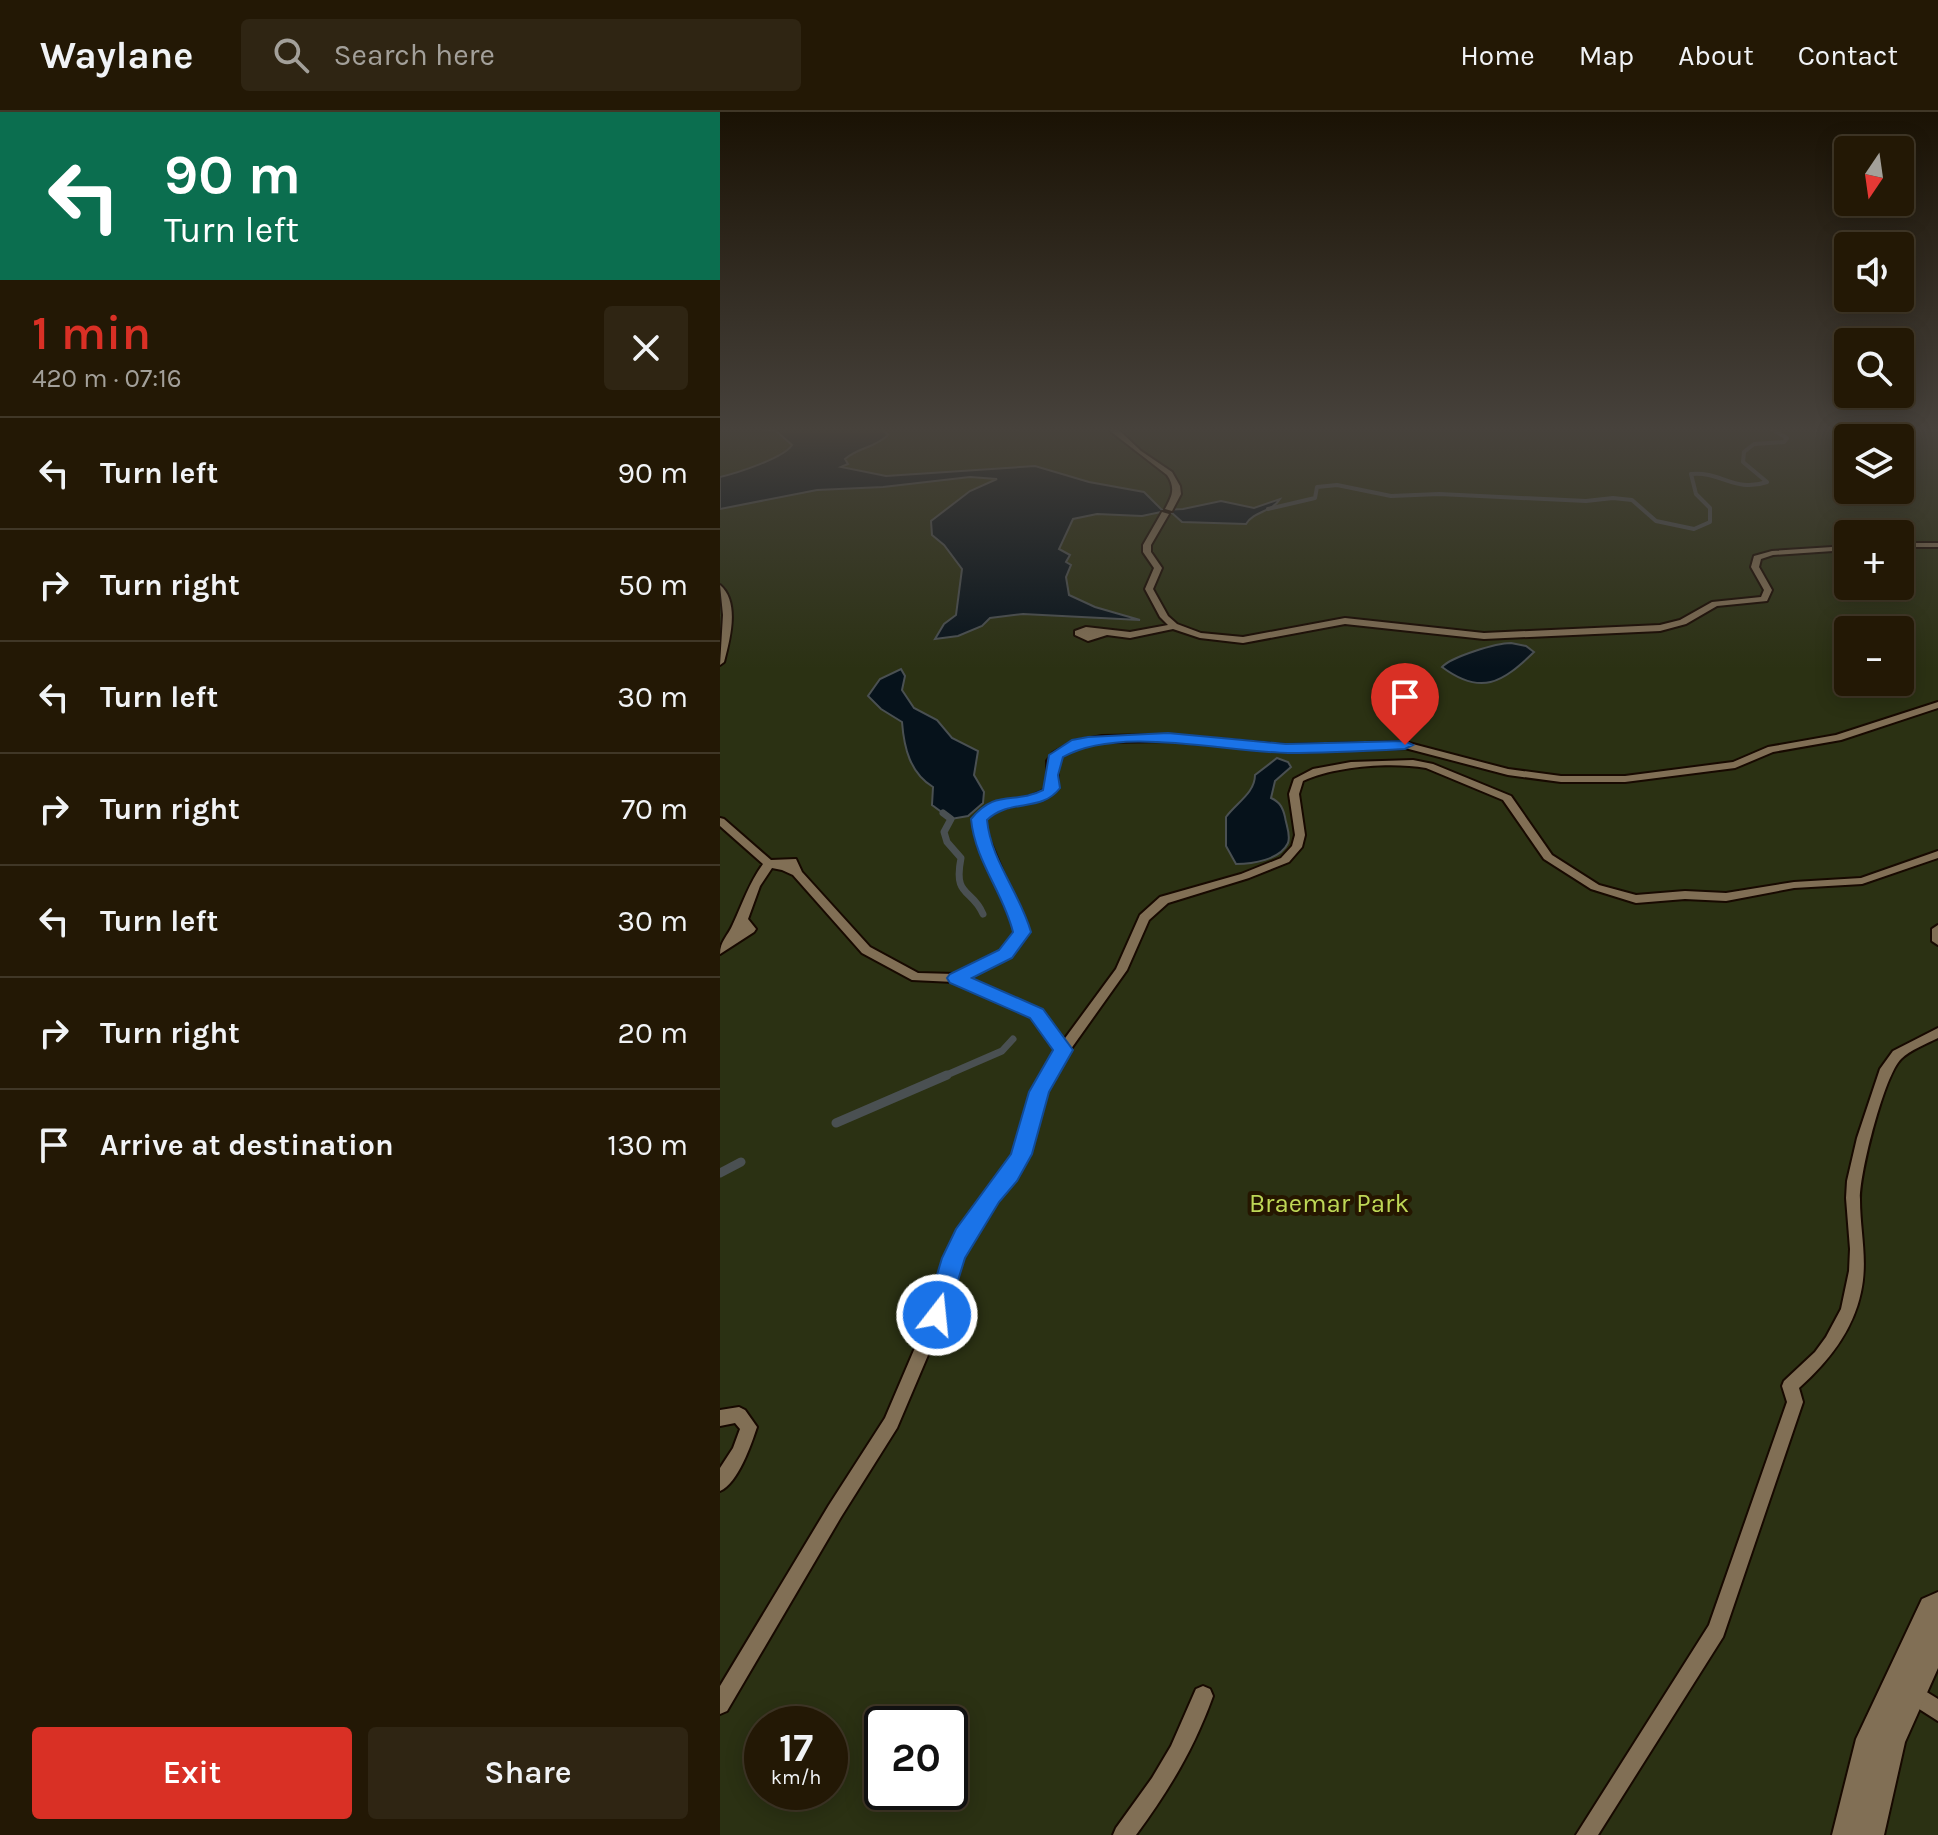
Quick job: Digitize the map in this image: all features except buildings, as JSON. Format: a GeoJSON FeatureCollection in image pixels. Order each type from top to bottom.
{"type":"FeatureCollection","features":[{"type":"Feature","properties":{"kind":"street"},"geometry":{"type":"LineString","coordinates":[[1858,1835],[1881,1739],[1920,1699],[1938,1615]]}},
{"type":"Feature","properties":{"kind":"lane"},"geometry":{"type":"LineString","coordinates":[[1170,507],[1147,545],[1147,552],[1158,568],[1149,589],[1164,617],[1174,626],[1200,635],[1243,640],[1345,621],[1484,636],[1660,628],[1683,622],[1715,604],[1764,599],[1768,590],[1754,562],[1759,557],[1772,553],[1834,549]]}},
{"type":"Feature","properties":{"kind":"lane"},"geometry":{"type":"LineString","coordinates":[[1914,545],[1938,545]]}},
{"type":"Feature","properties":{"kind":"lane"},"geometry":{"type":"LineString","coordinates":[[720,587],[728,606],[728,627],[720,662]]}},
{"type":"Feature","properties":{"kind":"lane"},"geometry":{"type":"LineString","coordinates":[[1103,634],[1137,635],[1174,626]]}},
{"type":"Feature","properties":{"kind":"lane"},"geometry":{"type":"LineString","coordinates":[[956,978],[1005,954],[1022,932],[1016,912],[981,840],[979,819],[994,804],[1039,798],[1049,793],[1053,788],[1052,761],[1056,755],[1077,743],[1102,739],[1168,738],[1286,748],[1405,745],[1508,772],[1561,779],[1610,780],[1735,765],[1771,749],[1838,738],[1938,705]]}},
{"type":"Feature","properties":{"kind":"lane"},"geometry":{"type":"LineString","coordinates":[[720,1704],[891,1423],[937,1315],[953,1258],[991,1196],[1010,1176],[1021,1154],[1039,1092],[1063,1050],[1121,970],[1135,935],[1153,907],[1176,896],[1264,870],[1285,860],[1297,847],[1300,835],[1295,806],[1299,779],[1317,771],[1351,765],[1413,763],[1489,788],[1515,806],[1548,857],[1595,887],[1636,899],[1685,895],[1726,897],[1794,885],[1862,881],[1938,854]]}},
{"type":"Feature","properties":{"kind":"lane"},"geometry":{"type":"LineString","coordinates":[[720,821],[769,864]]}},
{"type":"Feature","properties":{"kind":"lane"},"geometry":{"type":"LineString","coordinates":[[721,949],[750,929],[741,919],[754,881],[769,864],[792,861],[797,873],[866,950],[916,977],[956,978],[1037,1014],[1063,1050]]}},
{"type":"Feature","properties":{"kind":"lane"},"geometry":{"type":"LineString","coordinates":[[1938,929],[1938,941]]}},
{"type":"Feature","properties":{"kind":"lane"},"geometry":{"type":"LineString","coordinates":[[1586,1835],[1716,1630],[1791,1416],[1795,1402],[1790,1386],[1811,1369],[1840,1332],[1853,1296],[1857,1272],[1854,1181],[1886,1069],[1898,1054],[1938,1032]]}},
{"type":"Feature","properties":{"kind":"lane"},"geometry":{"type":"LineString","coordinates":[[720,1418],[739,1415],[749,1427],[740,1452],[720,1483]]}},
{"type":"Feature","properties":{"kind":"lane"},"geometry":{"type":"LineString","coordinates":[[1123,1835],[1160,1788],[1191,1732],[1203,1696]]}},
{"type":"Feature","properties":{"kind":"green space","name":"Braemar Park"},"geometry":{"type":"Polygon","coordinates":[[[720,507],[1938,507],[1938,1835],[720,1835],[720,507]]]}},
{"type":"Feature","properties":{"kind":"shaded area"},"geometry":{"type":"Polygon","coordinates":[[[949,507],[1159,507],[1162,510],[1271,507],[1246,524],[1182,522],[1172,513],[1161,512],[1142,516],[1097,514],[1073,519],[1059,549],[1070,555],[1066,562],[1071,565],[1066,577],[1069,595],[1095,607],[1140,620],[1023,614],[990,618],[982,626],[958,636],[935,639],[944,624],[956,615],[962,569],[932,535],[931,521],[949,507]]]}},
{"type":"Feature","properties":{"kind":"shaded area"},"geometry":{"type":"Polygon","coordinates":[[[1511,643],[1526,646],[1534,652],[1512,672],[1491,682],[1468,681],[1442,667],[1474,651],[1511,643]]]}},
{"type":"Feature","properties":{"kind":"shaded area"},"geometry":{"type":"Polygon","coordinates":[[[901,669],[905,676],[902,690],[914,708],[937,720],[952,738],[978,751],[974,775],[984,792],[983,803],[968,816],[951,819],[932,805],[933,787],[919,775],[910,759],[902,722],[881,709],[868,696],[880,679],[901,669]]]}},
{"type":"Feature","properties":{"kind":"shaded area"},"geometry":{"type":"Polygon","coordinates":[[[1277,758],[1288,762],[1291,767],[1275,781],[1271,798],[1279,803],[1283,811],[1289,833],[1288,843],[1272,857],[1236,864],[1226,846],[1226,817],[1248,793],[1255,775],[1277,758]]]}},
{"type":"Feature","properties":{"kind":"waterway"},"geometry":{"type":"LineString","coordinates":[[1268,509],[1275,507]]}},
{"type":"Feature","properties":{"kind":"waterway"},"geometry":{"type":"LineString","coordinates":[[1640,507],[1656,521],[1694,529],[1710,522],[1709,507]]}},
{"type":"Feature","properties":{"kind":"waterway"},"geometry":{"type":"LineString","coordinates":[[943,813],[951,819],[944,832],[947,842],[961,858],[959,871],[962,886],[983,914]]}},
{"type":"Feature","properties":{"kind":"waterway"},"geometry":{"type":"LineString","coordinates":[[942,1077],[1002,1051],[1013,1039]]}},
{"type":"Feature","properties":{"kind":"waterway"},"geometry":{"type":"LineString","coordinates":[[836,1123],[947,1075]]}},
{"type":"Feature","properties":{"kind":"waterway"},"geometry":{"type":"LineString","coordinates":[[720,1173],[741,1162]]}},
{"type":"Feature","properties":{"kind":"route"},"geometry":{"type":"LineString","coordinates":[[937,1315],[953,1258],[991,1196],[1010,1176],[1021,1154],[1039,1092],[1063,1050],[1037,1014],[956,978],[1005,954],[1016,944],[1022,932],[1016,912],[981,840],[979,819],[994,804],[1039,798],[1049,793],[1053,788],[1052,761],[1056,755],[1077,743],[1088,741],[1168,738],[1319,749],[1405,745]]}}]}
